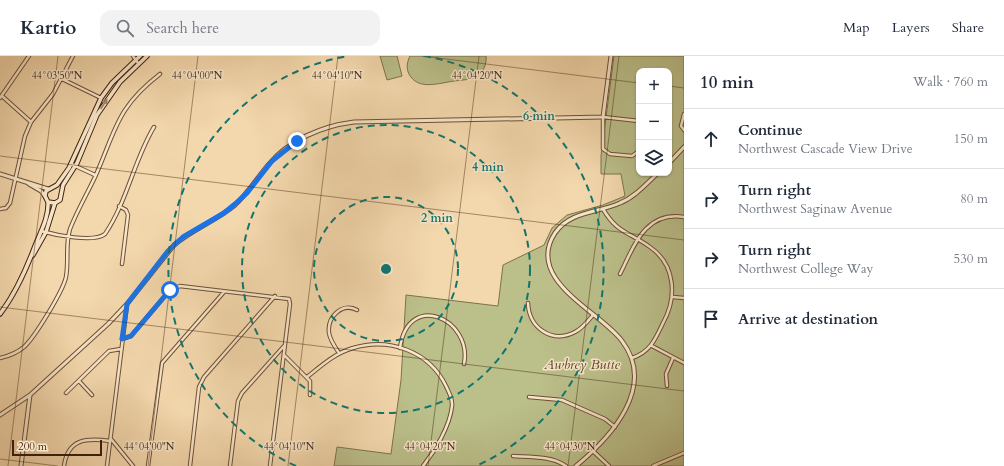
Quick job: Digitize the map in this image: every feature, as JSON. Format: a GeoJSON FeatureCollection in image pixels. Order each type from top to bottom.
{"type":"FeatureCollection","features":[{"type":"Feature","properties":{"kind":"main road"},"geometry":{"type":"LineString","coordinates":[[32,258],[48,208],[48,202],[45,196],[48,189],[54,187],[73,165],[101,98],[112,83],[140,56]]}},
{"type":"Feature","properties":{"kind":"main road"},"geometry":{"type":"LineString","coordinates":[[0,314],[13,295],[46,232],[55,203],[62,198],[63,185],[97,115],[136,59],[147,56]]}},
{"type":"Feature","properties":{"kind":"main road"},"geometry":{"type":"LineString","coordinates":[[54,187],[62,191]]}},
{"type":"Feature","properties":{"kind":"main road"},"geometry":{"type":"LineString","coordinates":[[48,202],[55,203]]}},
{"type":"Feature","properties":{"kind":"street"},"geometry":{"type":"LineString","coordinates":[[29,56],[1,97],[31,122]]}},
{"type":"Feature","properties":{"kind":"street"},"geometry":{"type":"LineString","coordinates":[[0,209],[6,208],[10,203],[25,136],[31,122],[44,107],[62,79],[73,56]]}},
{"type":"Feature","properties":{"kind":"street"},"geometry":{"type":"LineString","coordinates":[[611,56],[603,117],[602,138],[604,151],[627,156],[632,156],[636,153]]}},
{"type":"Feature","properties":{"kind":"street"},"geometry":{"type":"LineString","coordinates":[[0,358],[16,353],[32,339],[62,290],[66,277],[68,236],[96,175],[112,133],[124,109],[143,87],[160,74]]}},
{"type":"Feature","properties":{"kind":"street"},"geometry":{"type":"LineString","coordinates":[[62,79],[101,98]]}},
{"type":"Feature","properties":{"kind":"street"},"geometry":{"type":"LineString","coordinates":[[684,114],[681,123],[684,130]]}},
{"type":"Feature","properties":{"kind":"street"},"geometry":{"type":"LineString","coordinates":[[0,415],[30,395],[98,334],[127,304],[174,245],[195,229],[230,209],[247,193],[279,154],[297,141],[318,131],[354,122],[603,117],[636,121]]}},
{"type":"Feature","properties":{"kind":"street"},"geometry":{"type":"LineString","coordinates":[[41,231],[68,236],[100,237],[108,230],[144,146],[154,127]]}},
{"type":"Feature","properties":{"kind":"street"},"geometry":{"type":"LineString","coordinates":[[672,160],[684,147]]}},
{"type":"Feature","properties":{"kind":"street"},"geometry":{"type":"LineString","coordinates":[[73,165],[96,175]]}},
{"type":"Feature","properties":{"kind":"street"},"geometry":{"type":"LineString","coordinates":[[0,174],[48,189]]}},
{"type":"Feature","properties":{"kind":"street"},"geometry":{"type":"LineString","coordinates":[[576,466],[594,452],[615,426],[627,408],[634,392],[635,372],[632,358],[622,340],[566,290],[555,276],[551,268],[549,248],[554,234],[565,222],[579,215],[603,209],[629,198],[655,176]]}},
{"type":"Feature","properties":{"kind":"street"},"geometry":{"type":"LineString","coordinates":[[25,182],[41,191],[45,196]]}},
{"type":"Feature","properties":{"kind":"street"},"geometry":{"type":"LineString","coordinates":[[119,206],[126,210],[128,215],[122,264]]}},
{"type":"Feature","properties":{"kind":"street"},"geometry":{"type":"LineString","coordinates":[[603,209],[613,225],[655,251],[663,260],[672,281],[673,297],[669,313],[652,346],[643,354],[632,358]]}},
{"type":"Feature","properties":{"kind":"street"},"geometry":{"type":"LineString","coordinates":[[620,274],[637,239],[650,224],[665,217],[684,217]]}},
{"type":"Feature","properties":{"kind":"street"},"geometry":{"type":"LineString","coordinates":[[122,339],[131,336],[173,288],[184,286],[224,292],[275,296],[289,299],[290,304],[270,466]]}},
{"type":"Feature","properties":{"kind":"street"},"geometry":{"type":"LineString","coordinates":[[148,466],[162,363],[224,292]]}},
{"type":"Feature","properties":{"kind":"street"},"geometry":{"type":"LineString","coordinates":[[190,466],[199,387],[204,377],[275,296]]}},
{"type":"Feature","properties":{"kind":"street"},"geometry":{"type":"LineString","coordinates":[[673,297],[684,298]]}},
{"type":"Feature","properties":{"kind":"street"},"geometry":{"type":"LineString","coordinates":[[528,303],[531,320],[537,328],[545,334],[556,337],[576,332],[593,315]]}},
{"type":"Feature","properties":{"kind":"street"},"geometry":{"type":"LineString","coordinates":[[107,466],[127,304]]}},
{"type":"Feature","properties":{"kind":"street"},"geometry":{"type":"LineString","coordinates":[[339,354],[330,335],[330,322],[335,314],[342,309],[350,308],[357,310]]}},
{"type":"Feature","properties":{"kind":"street"},"geometry":{"type":"LineString","coordinates":[[400,348],[402,336],[410,322],[420,316],[440,316],[448,320],[459,335],[466,356],[464,364]]}},
{"type":"Feature","properties":{"kind":"street"},"geometry":{"type":"LineString","coordinates":[[307,377],[339,354],[353,348],[365,345],[411,350],[425,361],[443,382],[452,401],[451,411],[440,442],[423,466]]}},
{"type":"Feature","properties":{"kind":"street"},"geometry":{"type":"LineString","coordinates":[[230,466],[238,401],[242,393],[285,346]]}},
{"type":"Feature","properties":{"kind":"street"},"geometry":{"type":"LineString","coordinates":[[652,346],[684,363]]}},
{"type":"Feature","properties":{"kind":"street"},"geometry":{"type":"LineString","coordinates":[[66,393],[109,351],[121,348]]}},
{"type":"Feature","properties":{"kind":"street"},"geometry":{"type":"LineString","coordinates":[[284,355],[307,377],[311,385],[310,395]]}},
{"type":"Feature","properties":{"kind":"street"},"geometry":{"type":"LineString","coordinates":[[667,386],[666,374],[673,358]]}},
{"type":"Feature","properties":{"kind":"street"},"geometry":{"type":"LineString","coordinates":[[79,381],[92,395]]}},
{"type":"Feature","properties":{"kind":"street"},"geometry":{"type":"LineString","coordinates":[[21,466],[30,395]]}},
{"type":"Feature","properties":{"kind":"street"},"geometry":{"type":"LineString","coordinates":[[529,397],[562,400],[605,419],[615,426]]}},
{"type":"Feature","properties":{"kind":"street"},"geometry":{"type":"LineString","coordinates":[[64,466],[67,455],[75,444],[87,439],[110,440],[133,466]]}},
{"type":"Feature","properties":{"kind":"street"},"geometry":{"type":"LineString","coordinates":[[594,452],[609,466]]}},
{"type":"Feature","properties":{"kind":"street"},"geometry":{"type":"LineString","coordinates":[[654,466],[684,453]]}},
{"type":"Feature","properties":{"kind":"street"},"geometry":{"type":"LineString","coordinates":[[513,456],[548,459],[560,462],[566,466]]}},
{"type":"Feature","properties":{"kind":"green space"},"geometry":{"type":"Polygon","coordinates":[[[380,56],[397,56],[402,76],[387,80],[380,56]]]}},
{"type":"Feature","properties":{"kind":"green space"},"geometry":{"type":"Polygon","coordinates":[[[410,56],[486,56],[486,59],[483,71],[476,77],[429,85],[418,83],[409,74],[407,65],[410,56]]]}},
{"type":"Feature","properties":{"kind":"green space","name":"Awbrey Butte"},"geometry":{"type":"Polygon","coordinates":[[[614,56],[684,56],[684,466],[334,466],[337,447],[391,454],[401,380],[406,295],[498,306],[503,265],[544,245],[552,228],[567,215],[603,205],[625,196],[621,174],[601,174],[601,156],[614,56]]]}},
{"type":"Feature","properties":{"kind":"route"},"geometry":{"type":"LineString","coordinates":[[170,290],[131,336],[122,339],[127,304],[168,251],[183,237],[195,229],[214,220],[235,204],[247,193],[267,166],[297,141]]}}]}
